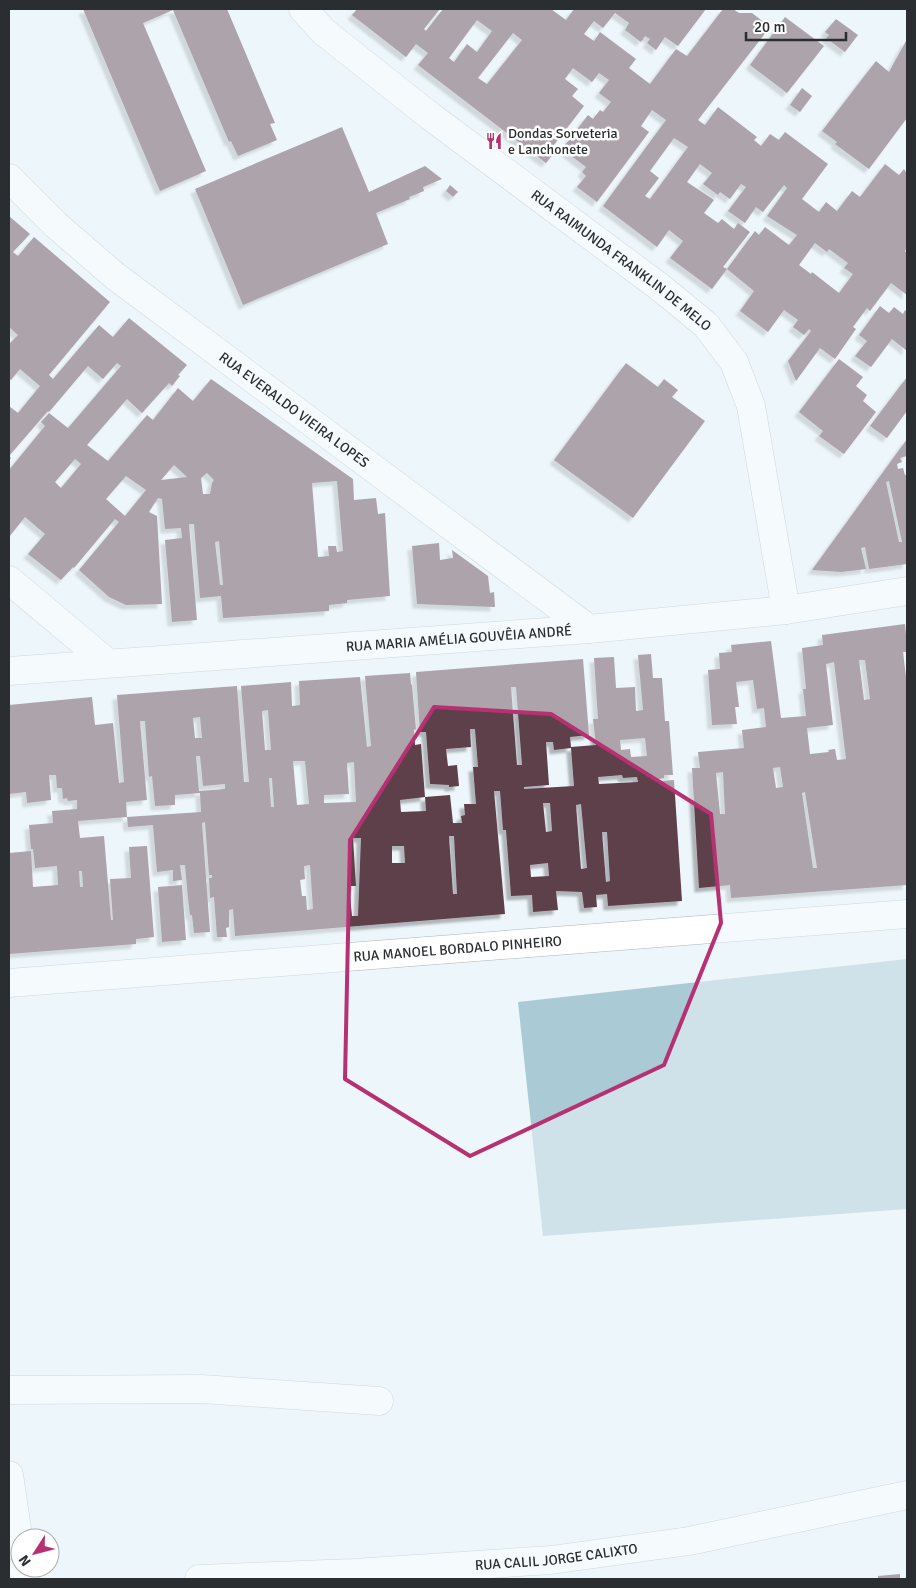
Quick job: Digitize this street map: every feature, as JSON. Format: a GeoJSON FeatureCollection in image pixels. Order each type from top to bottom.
{"type":"FeatureCollection","features":[{"type":"Feature","properties":{"kind":"street","name":"RUA RAIMUNDA FRANKLIN DE MELO"},"geometry":{"type":"LineString","coordinates":[[303,9],[324,32],[430,116],[661,288],[706,325],[734,362],[751,406],[786,610]]}},
{"type":"Feature","properties":{"kind":"street","name":"RUA EVERALDO VIEIRA LOPES"},"geometry":{"type":"LineString","coordinates":[[9,178],[56,225],[115,276],[590,629]]}},
{"type":"Feature","properties":{"kind":"street"},"geometry":{"type":"LineString","coordinates":[[9,580],[108,663]]}},
{"type":"Feature","properties":{"kind":"street","name":"RUA MARIA AMÉLIA GOUVÊIA ANDRÉ"},"geometry":{"type":"LineString","coordinates":[[9,671],[590,629],[786,610],[907,591]]}},
{"type":"Feature","properties":{"kind":"street","name":"RUA MANOEL BORDALO PINHEIRO"},"geometry":{"type":"LineString","coordinates":[[9,983],[907,914]]}},
{"type":"Feature","properties":{"kind":"street"},"geometry":{"type":"LineString","coordinates":[[9,1390],[202,1389],[378,1401]]}},
{"type":"Feature","properties":{"kind":"street"},"geometry":{"type":"LineString","coordinates":[[9,1475],[17,1528]]}},
{"type":"Feature","properties":{"kind":"street","name":"RUA CALIL JORGE CALIXTO"},"geometry":{"type":"LineString","coordinates":[[199,1579],[354,1573],[551,1560],[689,1541],[907,1494]]}},
{"type":"Feature","properties":{"kind":"highlighted area"},"geometry":{"type":"Polygon","coordinates":[[[434,707],[551,714],[711,814],[721,923],[664,1065],[470,1156],[345,1079],[350,840],[434,707]]]}},
{"type":"Feature","properties":{"kind":"shaded area"},"geometry":{"type":"Polygon","coordinates":[[[907,959],[907,1209],[543,1236],[518,1002],[907,959]]]}},
{"type":"Feature","properties":{"kind":"building"},"geometry":{"type":"Polygon","coordinates":[[[83,9],[227,9],[275,123],[270,124],[277,140],[238,156],[231,141],[229,142],[173,10],[143,23],[206,171],[160,191],[83,9]]]}},
{"type":"Feature","properties":{"kind":"building"},"geometry":{"type":"Polygon","coordinates":[[[357,9],[440,9],[424,29],[426,31],[443,9],[551,9],[566,20],[574,9],[706,9],[678,46],[665,37],[656,50],[647,43],[650,39],[645,36],[641,42],[625,30],[629,23],[615,13],[603,28],[594,21],[584,34],[594,41],[600,32],[636,59],[629,68],[650,84],[676,49],[687,56],[723,9],[733,9],[739,13],[752,13],[770,27],[698,120],[705,125],[718,107],[757,137],[754,140],[761,146],[770,134],[779,140],[785,132],[828,164],[802,199],[819,212],[826,202],[837,211],[852,191],[860,197],[885,164],[899,175],[904,169],[907,174],[907,248],[905,251],[907,253],[907,295],[891,283],[870,311],[867,308],[853,327],[856,329],[835,359],[820,348],[796,381],[788,361],[811,331],[809,329],[804,335],[793,327],[798,320],[784,310],[768,332],[740,311],[754,291],[727,269],[712,289],[670,258],[683,241],[669,230],[657,247],[603,206],[666,120],[652,110],[641,126],[649,132],[597,202],[577,187],[586,176],[582,172],[586,167],[562,149],[588,115],[593,119],[600,110],[603,112],[611,102],[599,93],[609,80],[599,73],[592,82],[573,68],[565,79],[578,89],[572,96],[584,106],[550,150],[554,153],[546,163],[418,65],[428,53],[416,44],[406,57],[352,15],[357,9]],[[477,20],[449,58],[454,62],[467,44],[477,52],[492,31],[477,20]],[[513,33],[478,78],[487,84],[522,40],[513,33]],[[674,138],[650,171],[659,178],[645,196],[650,199],[688,147],[674,138]],[[700,164],[687,182],[714,200],[704,213],[718,223],[722,219],[734,229],[738,223],[750,232],[723,267],[727,269],[755,231],[759,235],[765,227],[789,245],[797,235],[767,216],[787,188],[784,185],[763,212],[756,207],[745,223],[728,211],[746,187],[741,184],[730,199],[720,192],[718,195],[703,184],[712,173],[700,164]],[[815,243],[799,265],[811,274],[812,272],[839,293],[853,274],[844,268],[848,263],[829,249],[827,252],[815,243]]]}},
{"type":"Feature","properties":{"kind":"building"},"geometry":{"type":"Polygon","coordinates":[[[785,17],[824,46],[787,93],[750,65],[785,17]]]}},
{"type":"Feature","properties":{"kind":"building"},"geometry":{"type":"Polygon","coordinates":[[[836,19],[858,35],[845,52],[826,38],[829,35],[825,32],[836,19]]]}},
{"type":"Feature","properties":{"kind":"building"},"geometry":{"type":"Polygon","coordinates":[[[907,39],[907,118],[869,169],[835,144],[837,142],[822,131],[876,61],[889,72],[907,39]]]}},
{"type":"Feature","properties":{"kind":"building"},"geometry":{"type":"Polygon","coordinates":[[[802,88],[812,96],[800,112],[790,105],[802,88]]]}},
{"type":"Feature","properties":{"kind":"building"},"geometry":{"type":"Polygon","coordinates":[[[342,127],[369,192],[425,166],[442,179],[423,187],[424,191],[409,197],[410,199],[376,213],[388,244],[243,305],[195,189],[342,127]]]}},
{"type":"Feature","properties":{"kind":"building"},"geometry":{"type":"Polygon","coordinates":[[[450,185],[458,192],[453,197],[446,191],[450,185]]]}},
{"type":"Feature","properties":{"kind":"building"},"geometry":{"type":"Polygon","coordinates":[[[9,216],[30,234],[13,252],[18,256],[34,237],[110,302],[49,375],[53,379],[99,325],[113,337],[129,318],[187,365],[178,375],[180,376],[172,386],[169,383],[142,413],[127,399],[87,445],[108,461],[147,415],[153,420],[178,388],[193,401],[211,379],[353,479],[354,500],[376,498],[378,514],[385,513],[390,596],[347,600],[347,603],[329,605],[329,611],[223,618],[221,596],[200,598],[194,524],[189,524],[197,620],[172,622],[165,540],[182,538],[181,528],[165,529],[162,499],[158,498],[149,512],[157,516],[162,604],[126,605],[109,597],[79,570],[119,522],[115,519],[74,568],[61,580],[28,554],[45,534],[25,517],[9,537],[9,470],[45,426],[41,422],[49,413],[68,428],[121,366],[117,363],[103,379],[88,366],[9,456],[9,406],[18,413],[40,386],[20,369],[11,380],[9,378],[9,344],[18,335],[9,327],[9,216]],[[75,459],[55,482],[61,488],[81,464],[75,459]],[[174,465],[161,480],[187,477],[174,465]],[[207,473],[201,478],[203,494],[210,494],[214,480],[207,473]],[[126,476],[106,499],[125,516],[146,490],[126,476]],[[337,481],[312,483],[318,557],[329,556],[328,546],[336,546],[337,552],[343,551],[337,481]],[[219,541],[215,542],[220,585],[223,585],[219,541]]]}},
{"type":"Feature","properties":{"kind":"building"},"geometry":{"type":"Polygon","coordinates":[[[880,306],[889,313],[894,307],[903,314],[905,310],[907,312],[907,351],[892,339],[871,367],[855,356],[867,341],[859,335],[880,306]]]}},
{"type":"Feature","properties":{"kind":"building"},"geometry":{"type":"Polygon","coordinates":[[[839,359],[863,377],[856,386],[867,395],[863,401],[876,412],[844,454],[819,436],[823,431],[799,412],[839,359]]]}},
{"type":"Feature","properties":{"kind":"building"},"geometry":{"type":"Polygon","coordinates":[[[626,363],[658,387],[664,379],[678,390],[672,397],[705,421],[633,518],[554,460],[626,363]]]}},
{"type":"Feature","properties":{"kind":"building"},"geometry":{"type":"Polygon","coordinates":[[[907,377],[907,411],[887,438],[870,426],[907,377]]]}},
{"type":"Feature","properties":{"kind":"building"},"geometry":{"type":"Polygon","coordinates":[[[907,439],[907,456],[900,458],[902,462],[897,464],[898,469],[903,468],[905,475],[907,475],[907,564],[869,569],[865,547],[861,548],[866,569],[841,572],[812,570],[907,439]],[[889,481],[886,482],[899,542],[902,542],[889,481]]]}},
{"type":"Feature","properties":{"kind":"building"},"geometry":{"type":"Polygon","coordinates":[[[439,543],[440,560],[453,558],[452,550],[488,576],[490,593],[494,592],[495,607],[417,604],[412,546],[439,543]]]}},
{"type":"Feature","properties":{"kind":"building"},"geometry":{"type":"Polygon","coordinates":[[[905,624],[907,652],[903,652],[907,685],[907,885],[731,898],[730,885],[699,888],[692,768],[700,768],[698,752],[744,748],[742,730],[766,727],[764,708],[757,709],[753,680],[736,682],[739,707],[735,707],[737,724],[712,725],[708,670],[720,669],[719,653],[732,652],[731,645],[771,641],[781,718],[806,716],[803,689],[806,689],[802,648],[823,645],[822,635],[905,624]],[[859,660],[864,700],[870,699],[865,660],[859,660]],[[834,662],[826,664],[833,725],[807,728],[810,754],[829,752],[828,750],[835,749],[837,760],[846,759],[834,662]],[[780,767],[773,768],[776,788],[783,787],[780,767]],[[723,772],[716,773],[720,814],[725,814],[723,772]],[[805,792],[802,793],[813,868],[817,868],[805,792]]]}},
{"type":"Feature","properties":{"kind":"building"},"geometry":{"type":"Polygon","coordinates":[[[651,654],[653,678],[662,678],[665,721],[669,721],[673,775],[664,775],[664,778],[659,779],[659,781],[674,780],[682,901],[608,906],[607,894],[596,895],[597,907],[584,908],[582,892],[556,891],[558,910],[533,912],[532,895],[511,896],[506,830],[503,830],[500,791],[494,791],[505,914],[235,936],[233,909],[229,910],[229,927],[226,928],[227,937],[217,937],[214,897],[210,898],[209,878],[212,878],[212,875],[209,875],[205,822],[202,823],[210,932],[194,933],[192,915],[190,915],[185,865],[180,865],[182,880],[173,881],[173,870],[157,872],[153,825],[128,827],[127,817],[78,821],[80,838],[104,836],[111,920],[113,920],[110,879],[131,878],[129,847],[147,846],[154,937],[136,939],[136,944],[9,954],[9,853],[31,851],[33,887],[58,885],[57,866],[35,868],[29,825],[53,823],[52,811],[77,809],[77,800],[68,801],[67,798],[63,799],[62,788],[57,788],[56,775],[49,775],[51,800],[27,803],[26,792],[9,794],[9,705],[92,697],[95,725],[113,723],[119,783],[124,782],[117,695],[237,686],[244,782],[249,782],[241,686],[291,682],[292,706],[300,705],[299,681],[360,677],[367,747],[371,746],[365,676],[410,673],[416,730],[414,729],[415,745],[421,744],[425,797],[450,795],[453,823],[462,823],[461,816],[465,815],[464,804],[476,804],[473,767],[478,767],[475,729],[470,729],[471,747],[446,749],[448,766],[457,765],[459,786],[449,787],[449,785],[430,784],[426,732],[420,732],[416,672],[583,659],[589,735],[570,737],[571,747],[596,745],[593,719],[598,719],[594,658],[614,657],[616,688],[635,687],[636,711],[643,710],[638,655],[651,654]],[[511,687],[517,765],[522,765],[516,687],[511,687]],[[268,710],[262,711],[265,750],[271,750],[268,710]],[[200,717],[193,718],[195,738],[202,738],[200,717]],[[140,721],[147,800],[126,802],[127,817],[201,812],[200,793],[175,795],[175,805],[155,806],[152,776],[149,777],[145,721],[140,721]],[[645,738],[620,740],[621,750],[630,749],[631,757],[647,756],[645,738]],[[546,742],[549,785],[524,787],[524,789],[574,786],[571,748],[554,750],[553,742],[546,742]],[[196,756],[199,791],[225,789],[225,784],[203,786],[200,756],[196,756]],[[293,761],[297,805],[309,804],[305,761],[293,761]],[[354,762],[347,763],[349,794],[324,795],[324,803],[356,802],[354,762]],[[622,775],[598,777],[599,784],[638,782],[637,777],[623,778],[622,775]],[[269,778],[271,807],[274,807],[272,778],[269,778]],[[425,797],[400,800],[401,812],[426,811],[425,797]],[[543,803],[546,832],[552,831],[550,803],[543,803]],[[581,804],[576,805],[581,869],[587,868],[581,804]],[[602,832],[606,882],[610,881],[607,832],[602,832]],[[449,836],[453,894],[457,894],[454,836],[449,836]],[[353,838],[356,886],[349,886],[352,916],[358,916],[361,838],[353,838]],[[392,846],[392,863],[405,863],[404,846],[392,846]],[[548,863],[530,865],[531,877],[549,876],[548,863]],[[310,865],[304,866],[305,879],[300,880],[302,896],[306,896],[307,910],[313,909],[310,865]],[[79,871],[80,887],[83,887],[82,871],[79,871]]]}},
{"type":"Feature","properties":{"kind":"building"},"geometry":{"type":"Polygon","coordinates":[[[182,885],[186,940],[162,942],[158,887],[182,885]]]}},
{"type":"Feature","properties":{"kind":"building"},"geometry":{"type":"Polygon","coordinates":[[[900,1574],[900,1579],[878,1579],[878,1576],[900,1574]]]}},
{"type":"Feature","properties":{"kind":"place","name":"Dondas Sorveteria e Lanchonete"},"geometry":{"type":"Point","coordinates":[494,141]}}]}
